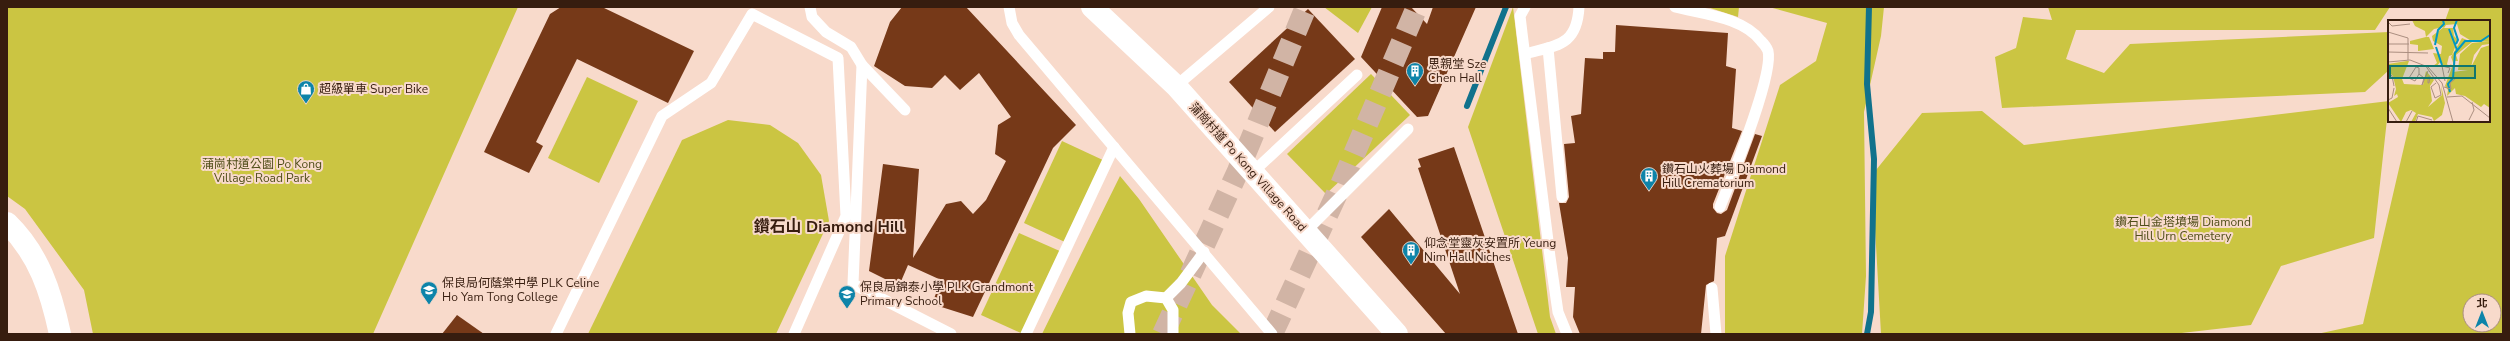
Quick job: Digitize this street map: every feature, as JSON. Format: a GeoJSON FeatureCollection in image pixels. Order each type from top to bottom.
{"type":"FeatureCollection","features":[{"type":"Feature","properties":{"kind":"main road","name":"蒲崗村道 Po Kong Village Road"},"geometry":{"type":"LineString","coordinates":[[1092,7],[1176,86],[1397,334]]}},
{"type":"Feature","properties":{"kind":"main road"},"geometry":{"type":"LineString","coordinates":[[7,223],[27,245],[38,263],[54,303],[60,334]]}},
{"type":"Feature","properties":{"kind":"lane"},"geometry":{"type":"LineString","coordinates":[[810,7],[812,17],[826,32],[851,47],[862,66],[905,110]]}},
{"type":"Feature","properties":{"kind":"lane"},"geometry":{"type":"LineString","coordinates":[[1008,7],[1012,23],[1019,35],[1272,334]]}},
{"type":"Feature","properties":{"kind":"lane"},"geometry":{"type":"LineString","coordinates":[[1176,86],[1269,7]]}},
{"type":"Feature","properties":{"kind":"lane"},"geometry":{"type":"LineString","coordinates":[[1525,7],[1520,16],[1550,257],[1558,312],[1567,334]]}},
{"type":"Feature","properties":{"kind":"lane"},"geometry":{"type":"LineString","coordinates":[[1525,54],[1563,43],[1574,33],[1579,7]]}},
{"type":"Feature","properties":{"kind":"lane"},"geometry":{"type":"LineString","coordinates":[[1675,7],[1744,27],[1761,40],[1768,51],[1767,68],[1757,107],[1720,208]]}},
{"type":"Feature","properties":{"kind":"lane"},"geometry":{"type":"LineString","coordinates":[[556,334],[662,116],[711,83],[752,14],[838,58],[846,216],[794,334]]}},
{"type":"Feature","properties":{"kind":"lane"},"geometry":{"type":"LineString","coordinates":[[1548,48],[1562,197]]}},
{"type":"Feature","properties":{"kind":"lane"},"geometry":{"type":"LineString","coordinates":[[862,66],[853,284],[952,334]]}},
{"type":"Feature","properties":{"kind":"lane"},"geometry":{"type":"LineString","coordinates":[[1253,172],[1357,75]]}},
{"type":"Feature","properties":{"kind":"lane"},"geometry":{"type":"LineString","coordinates":[[1306,231],[1408,129]]}},
{"type":"Feature","properties":{"kind":"lane"},"geometry":{"type":"LineString","coordinates":[[1026,334],[1114,146]]}},
{"type":"Feature","properties":{"kind":"lane"},"geometry":{"type":"LineString","coordinates":[[1166,298],[1181,283],[1204,252]]}},
{"type":"Feature","properties":{"kind":"lane"},"geometry":{"type":"LineString","coordinates":[[1712,288],[1716,334]]}},
{"type":"Feature","properties":{"kind":"lane"},"geometry":{"type":"LineString","coordinates":[[1130,334],[1128,313],[1131,302],[1146,296],[1166,298]]}},
{"type":"Feature","properties":{"kind":"lane"},"geometry":{"type":"LineString","coordinates":[[1166,298],[1173,310],[1173,334]]}},
{"type":"Feature","properties":{"kind":"green space","name":"蒲崗村道公園 Po Kong Village Road Park"},"geometry":{"type":"Polygon","coordinates":[[[7,7],[518,7],[373,334],[93,334],[84,290],[25,209],[7,196],[7,7]]]}},
{"type":"Feature","properties":{"kind":"green space"},"geometry":{"type":"Polygon","coordinates":[[[1324,7],[1372,7],[1358,33],[1324,7]]]}},
{"type":"Feature","properties":{"kind":"green space"},"geometry":{"type":"Polygon","coordinates":[[[1513,7],[1550,317],[1556,334],[1538,334],[1468,127],[1513,7]]]}},
{"type":"Feature","properties":{"kind":"green space"},"geometry":{"type":"Polygon","coordinates":[[[1707,7],[1739,7],[1738,17],[1707,7]]]}},
{"type":"Feature","properties":{"kind":"green space"},"geometry":{"type":"Polygon","coordinates":[[[1769,7],[1884,7],[1881,36],[1864,112],[1866,276],[1862,334],[1725,334],[1725,256],[1780,85],[1816,61],[1827,23],[1769,7]]]}},
{"type":"Feature","properties":{"kind":"green space"},"geometry":{"type":"Polygon","coordinates":[[[2048,7],[2390,7],[2375,30],[2076,30],[2066,59],[2104,73],[2130,44],[2388,32],[2388,71],[2365,92],[2002,108],[1995,57],[2016,48],[2023,17],[2052,20],[2048,7]]]}},
{"type":"Feature","properties":{"kind":"green space"},"geometry":{"type":"Polygon","coordinates":[[[2450,7],[2503,7],[2503,334],[2317,334],[2363,324],[2410,122],[2490,122],[2490,20],[2445,20],[2450,7]]]}},
{"type":"Feature","properties":{"kind":"green space"},"geometry":{"type":"Polygon","coordinates":[[[1371,74],[1410,115],[1326,194],[1287,154],[1371,74]]]}},
{"type":"Feature","properties":{"kind":"green space"},"geometry":{"type":"Polygon","coordinates":[[[587,77],[638,101],[599,183],[548,158],[587,77]]]}},
{"type":"Feature","properties":{"kind":"green space","name":"鑽石山金塔墳場 Diamond Hill Urn Cemetery"},"geometry":{"type":"Polygon","coordinates":[[[2388,101],[2374,238],[2281,266],[2251,325],[2173,334],[1881,334],[1872,175],[1922,113],[1982,111],[2024,145],[2388,101]]]}},
{"type":"Feature","properties":{"kind":"green space"},"geometry":{"type":"Polygon","coordinates":[[[728,120],[770,125],[798,143],[821,175],[829,221],[776,334],[588,334],[682,140],[728,120]]]}},
{"type":"Feature","properties":{"kind":"green space"},"geometry":{"type":"Polygon","coordinates":[[[1062,141],[1105,161],[1067,243],[1024,223],[1062,141]]]}},
{"type":"Feature","properties":{"kind":"green space"},"geometry":{"type":"Polygon","coordinates":[[[1120,176],[1139,199],[1212,305],[1241,334],[1042,334],[1120,176]]]}},
{"type":"Feature","properties":{"kind":"green space"},"geometry":{"type":"Polygon","coordinates":[[[1019,233],[1062,252],[1023,334],[981,315],[1019,233]]]}},
{"type":"Feature","properties":{"kind":"building"},"geometry":{"type":"Polygon","coordinates":[[[561,7],[602,7],[694,51],[668,103],[577,59],[536,142],[543,146],[529,173],[484,152],[550,14],[561,7]]]}},
{"type":"Feature","properties":{"kind":"building"},"geometry":{"type":"Polygon","coordinates":[[[902,7],[966,7],[1076,125],[1053,148],[973,317],[932,304],[941,280],[908,265],[899,286],[869,271],[883,164],[919,169],[913,258],[946,204],[961,201],[973,214],[986,200],[1006,161],[995,154],[998,125],[1011,117],[979,73],[960,90],[945,75],[932,88],[905,86],[874,66],[890,22],[902,7]]]}},
{"type":"Feature","properties":{"kind":"building","name":"思親堂 Sze Chen Hall"},"geometry":{"type":"Polygon","coordinates":[[[1382,7],[1411,7],[1427,24],[1433,7],[1476,7],[1428,116],[1417,117],[1361,57],[1382,7]]]}},
{"type":"Feature","properties":{"kind":"building"},"geometry":{"type":"Polygon","coordinates":[[[1308,9],[1355,59],[1275,132],[1229,82],[1308,9]]]}},
{"type":"Feature","properties":{"kind":"building","name":"鑽石山火葬場 Diamond Hill Crematorium"},"geometry":{"type":"Polygon","coordinates":[[[1616,25],[1728,33],[1726,66],[1736,69],[1732,128],[1742,131],[1713,204],[1713,208],[1717,213],[1721,214],[1727,210],[1755,134],[1762,136],[1725,236],[1717,238],[1714,281],[1706,285],[1701,334],[1580,334],[1573,317],[1575,287],[1566,287],[1568,258],[1559,203],[1566,203],[1569,197],[1564,144],[1575,143],[1571,116],[1581,114],[1585,58],[1603,59],[1603,52],[1615,52],[1616,25]]]}},
{"type":"Feature","properties":{"kind":"building","name":"仰念堂靈灰安置所 Yeung Nim Hall Niches"},"geometry":{"type":"Polygon","coordinates":[[[1454,147],[1518,334],[1446,334],[1361,237],[1389,209],[1460,294],[1418,168],[1421,167],[1418,159],[1454,147]]]}},
{"type":"Feature","properties":{"kind":"building"},"geometry":{"type":"Polygon","coordinates":[[[457,315],[484,334],[442,334],[457,315]]]}},
{"type":"Feature","properties":{"kind":"waterway"},"geometry":{"type":"LineString","coordinates":[[1467,106],[1506,7]]}},
{"type":"Feature","properties":{"kind":"waterway"},"geometry":{"type":"LineString","coordinates":[[1867,334],[1871,312],[1874,159],[1867,84],[1869,7]]}},
{"type":"Feature","properties":{"kind":"tunnel"},"geometry":{"type":"LineString","coordinates":[[1163,334],[1238,171],[1306,7]]}},
{"type":"Feature","properties":{"kind":"tunnel"},"geometry":{"type":"LineString","coordinates":[[1272,334],[1340,187],[1417,7]]}},
{"type":"Feature","properties":{"kind":"place","name":"思親堂 Sze Chen Hall"},"geometry":{"type":"Point","coordinates":[1415,86]}},
{"type":"Feature","properties":{"kind":"place","name":"超級單車 Super Bike"},"geometry":{"type":"Point","coordinates":[306,104]}},
{"type":"Feature","properties":{"kind":"place","name":"鑽石山火葬場 Diamond Hill Crematorium"},"geometry":{"type":"Point","coordinates":[1649,191]}},
{"type":"Feature","properties":{"kind":"place","name":"仰念堂靈灰安置所 Yeung Nim Hall Niches"},"geometry":{"type":"Point","coordinates":[1411,265]}},
{"type":"Feature","properties":{"kind":"place","name":"保良局何蔭棠中學 PLK Celine Ho Yam Tong College"},"geometry":{"type":"Point","coordinates":[429,305]}},
{"type":"Feature","properties":{"kind":"place","name":"保良局錦泰小學 PLK Grandmont Primary School"},"geometry":{"type":"Point","coordinates":[847,309]}},
{"type":"Feature","properties":{"kind":"district","name":"鑽石山 Diamond Hill"},"geometry":{"type":"Point","coordinates":[829,227]}}]}
